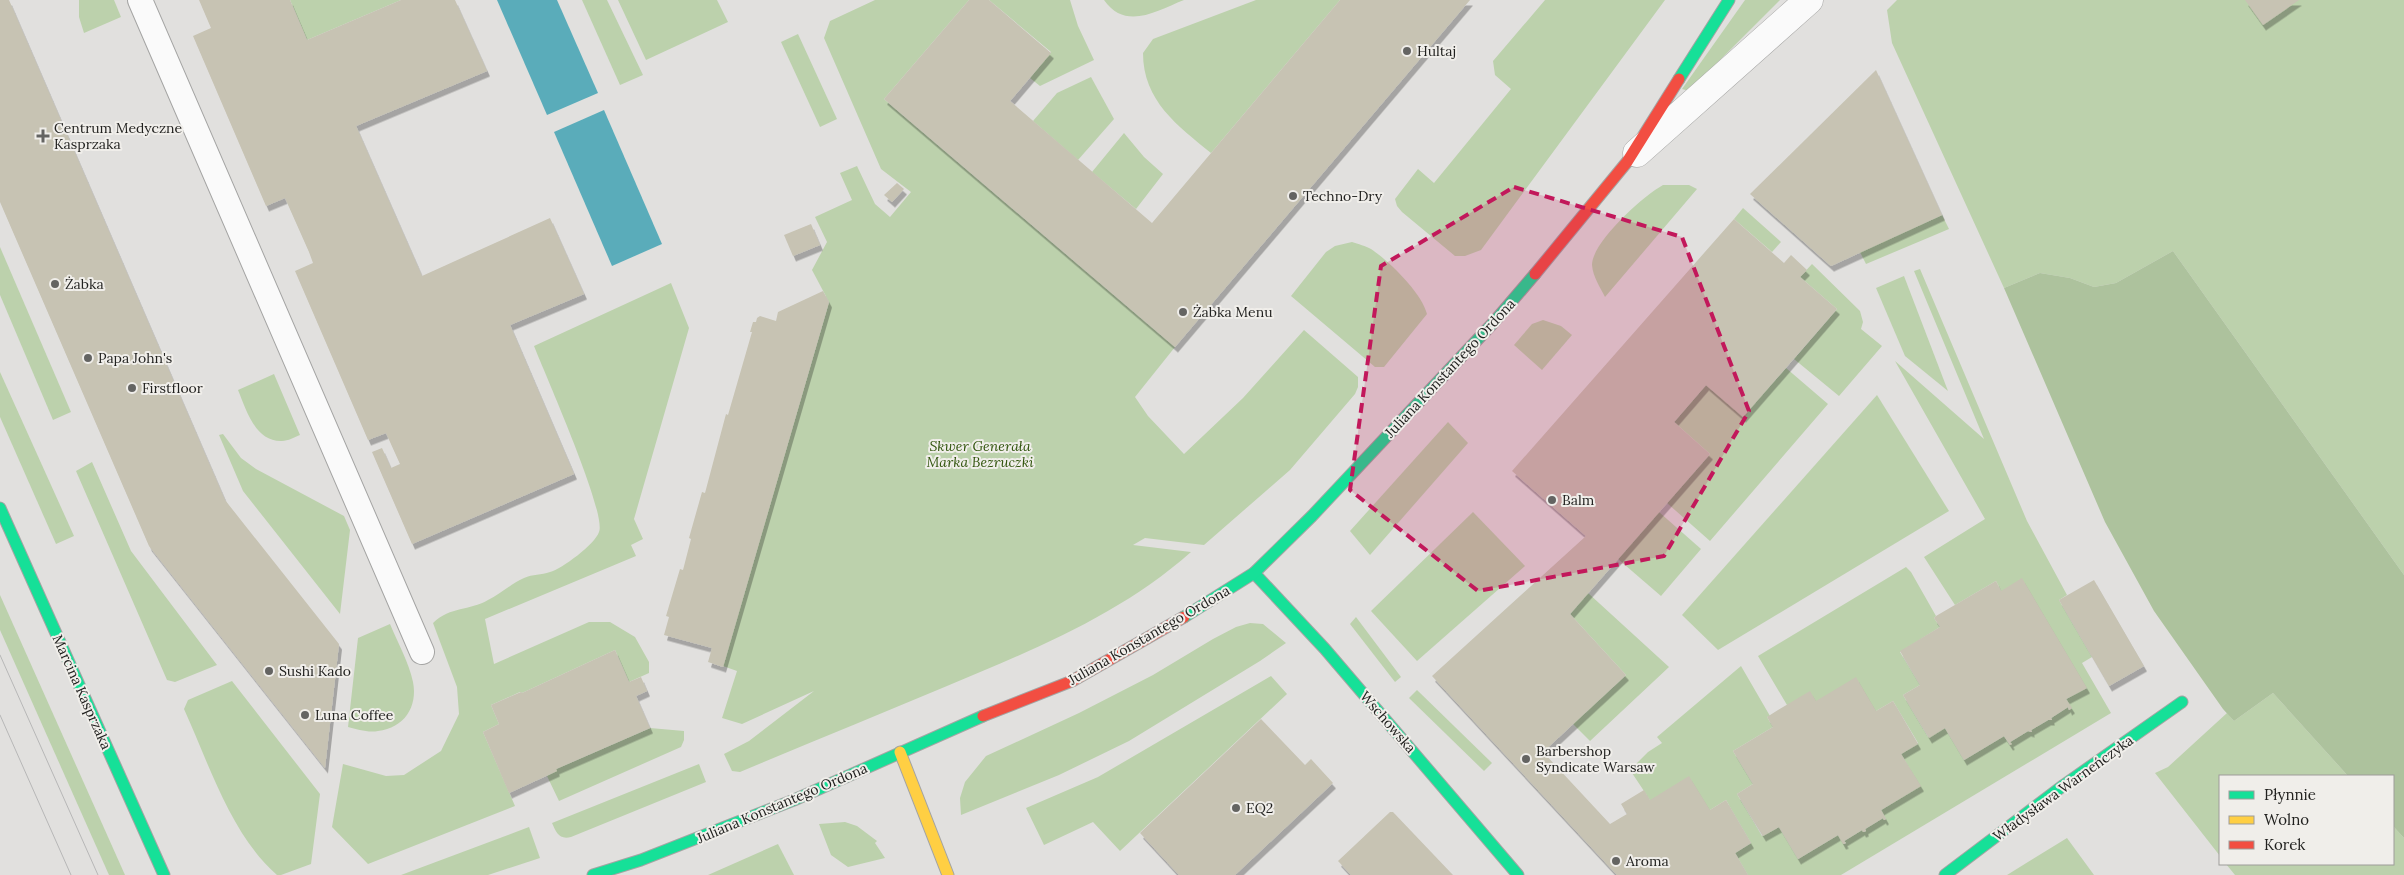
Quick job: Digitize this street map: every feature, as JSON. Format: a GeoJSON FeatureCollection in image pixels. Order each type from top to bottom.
{"type":"FeatureCollection","features":[{"type":"Feature","properties":{"kind":"street","name":"Juliana Konstantego Ordona"},"geometry":{"type":"LineString","coordinates":[[593,875],[641,860],[794,800],[900,752],[1072,681],[1201,608],[1254,573],[1312,516],[1494,322],[1627,162],[1729,0]]}},
{"type":"Feature","properties":{"kind":"street","name":"Juliana Konstantego Ordona"},"geometry":{"type":"LineString","coordinates":[[1627,162],[1808,0]]}},
{"type":"Feature","properties":{"kind":"street","name":"Marcina Kasprzaka"},"geometry":{"type":"LineString","coordinates":[[0,508],[164,875]]}},
{"type":"Feature","properties":{"kind":"street","name":"Wschowska"},"geometry":{"type":"LineString","coordinates":[[1254,573],[1325,649],[1517,874]]}},
{"type":"Feature","properties":{"kind":"street","name":"Władysława Warneńczyka"},"geometry":{"type":"LineString","coordinates":[[1945,875],[2056,791],[2182,702]]}},
{"type":"Feature","properties":{"kind":"street"},"geometry":{"type":"LineString","coordinates":[[900,752],[948,875]]}},
{"type":"Feature","properties":{"kind":"street","name":"Juliana Konstantego Ordona"},"geometry":{"type":"LineString","coordinates":[[614,875],[641,860]]}},
{"type":"Feature","properties":{"kind":"lane"},"geometry":{"type":"LineString","coordinates":[[140,0],[422,652]]}},
{"type":"Feature","properties":{"kind":"highlighted area"},"geometry":{"type":"Polygon","coordinates":[[[1514,187],[1682,237],[1749,411],[1664,556],[1478,591],[1350,490],[1381,266],[1514,187]]]}},
{"type":"Feature","properties":{"kind":"green space"},"geometry":{"type":"Polygon","coordinates":[[[79,0],[114,0],[121,17],[84,33],[79,17],[79,0]]]}},
{"type":"Feature","properties":{"kind":"green space"},"geometry":{"type":"Polygon","coordinates":[[[290,0],[401,0],[307,40],[290,0]]]}},
{"type":"Feature","properties":{"kind":"green space"},"geometry":{"type":"Polygon","coordinates":[[[582,0],[607,0],[643,75],[620,85],[582,0]]]}},
{"type":"Feature","properties":{"kind":"green space"},"geometry":{"type":"Polygon","coordinates":[[[618,0],[717,0],[728,22],[646,60],[618,0]]]}},
{"type":"Feature","properties":{"kind":"green space","name":"Skwer Generała Marka Bezruczki"},"geometry":{"type":"Polygon","coordinates":[[[875,0],[969,0],[884,99],[1175,347],[1135,397],[1148,416],[1184,454],[1243,398],[1304,330],[1358,377],[1358,387],[1355,394],[1290,470],[1204,545],[1145,538],[1133,545],[1191,552],[1164,574],[1105,613],[1011,659],[740,772],[732,771],[724,754],[749,741],[814,691],[742,724],[722,718],[737,671],[723,666],[829,302],[812,270],[827,242],[815,217],[852,200],[840,173],[857,166],[875,204],[890,217],[911,192],[881,169],[824,38],[830,21],[875,0]]]}},
{"type":"Feature","properties":{"kind":"green space"},"geometry":{"type":"Polygon","coordinates":[[[989,0],[1070,0],[1078,26],[1094,60],[1040,86],[1030,78],[1051,52],[989,0]]]}},
{"type":"Feature","properties":{"kind":"green space"},"geometry":{"type":"Polygon","coordinates":[[[1104,0],[1184,0],[1152,13],[1132,17],[1122,15],[1104,0]]]}},
{"type":"Feature","properties":{"kind":"green space"},"geometry":{"type":"Polygon","coordinates":[[[1256,0],[1340,0],[1211,153],[1186,133],[1156,99],[1149,85],[1143,53],[1153,39],[1256,0]]]}},
{"type":"Feature","properties":{"kind":"green space"},"geometry":{"type":"Polygon","coordinates":[[[1545,0],[1665,0],[1481,250],[1465,256],[1455,256],[1402,212],[1397,206],[1395,199],[1418,169],[1434,183],[1511,89],[1495,75],[1493,61],[1545,0]]]}},
{"type":"Feature","properties":{"kind":"green space"},"geometry":{"type":"Polygon","coordinates":[[[1745,0],[1780,0],[1689,91],[1682,89],[1745,0]]]}},
{"type":"Feature","properties":{"kind":"green space"},"geometry":{"type":"Polygon","coordinates":[[[1897,0],[2404,0],[2404,575],[2173,251],[2116,283],[2094,287],[2070,278],[2040,273],[2004,288],[1892,43],[1887,10],[1897,0]]]}},
{"type":"Feature","properties":{"kind":"green space"},"geometry":{"type":"Polygon","coordinates":[[[798,34],[837,119],[820,127],[781,42],[798,34]]]}},
{"type":"Feature","properties":{"kind":"green space"},"geometry":{"type":"Polygon","coordinates":[[[1091,77],[1114,119],[1078,160],[1033,121],[1057,93],[1091,77]]]}},
{"type":"Feature","properties":{"kind":"green space"},"geometry":{"type":"Polygon","coordinates":[[[1124,133],[1144,157],[1163,174],[1136,209],[1092,172],[1124,133]]]}},
{"type":"Feature","properties":{"kind":"green space"},"geometry":{"type":"Polygon","coordinates":[[[1663,185],[1689,185],[1697,189],[1605,297],[1593,269],[1594,255],[1600,244],[1620,220],[1643,199],[1663,185]]]}},
{"type":"Feature","properties":{"kind":"green space"},"geometry":{"type":"Polygon","coordinates":[[[1743,208],[1781,242],[1772,252],[1734,219],[1743,208]]]}},
{"type":"Feature","properties":{"kind":"green space"},"geometry":{"type":"Polygon","coordinates":[[[1942,215],[1949,229],[1866,264],[1860,252],[1942,215]]]}},
{"type":"Feature","properties":{"kind":"green space"},"geometry":{"type":"Polygon","coordinates":[[[1352,242],[1371,249],[1387,261],[1412,287],[1427,314],[1384,367],[1375,367],[1291,296],[1326,252],[1335,246],[1352,242]]]}},
{"type":"Feature","properties":{"kind":"green space"},"geometry":{"type":"Polygon","coordinates":[[[0,247],[71,412],[53,420],[0,295],[0,247]]]}},
{"type":"Feature","properties":{"kind":"green space"},"geometry":{"type":"Polygon","coordinates":[[[2173,251],[2404,575],[2404,838],[2394,827],[2394,775],[2347,775],[2273,693],[2234,721],[2223,709],[2154,611],[2105,522],[2004,288],[2040,273],[2070,278],[2094,287],[2116,283],[2173,251]]]}},
{"type":"Feature","properties":{"kind":"green space"},"geometry":{"type":"Polygon","coordinates":[[[1812,264],[1860,311],[1863,322],[1861,329],[1882,346],[1839,396],[1794,359],[1837,309],[1800,277],[1812,264]]]}},
{"type":"Feature","properties":{"kind":"green space"},"geometry":{"type":"Polygon","coordinates":[[[1920,269],[2027,521],[2067,595],[2059,600],[2092,657],[2082,663],[2111,713],[1841,875],[1748,875],[1735,853],[1751,843],[1726,800],[1710,810],[1650,800],[1630,770],[1648,752],[1662,743],[1657,737],[1741,666],[1770,716],[1767,717],[1773,727],[1733,751],[1753,784],[1737,794],[1762,836],[1779,827],[1798,859],[1838,835],[1844,844],[1846,843],[1844,841],[1862,830],[1864,832],[1866,831],[1865,829],[1883,818],[1884,820],[1886,819],[1881,810],[1920,786],[1901,754],[1918,743],[1893,701],[1876,711],[1816,701],[1787,705],[1758,656],[1906,567],[1911,572],[1936,616],[1934,618],[1940,627],[1900,652],[1920,685],[1903,695],[1928,737],[1945,728],[1964,760],[2004,736],[2010,745],[2010,742],[2028,731],[2032,732],[2031,730],[2048,720],[2052,720],[2051,718],[2068,707],[2069,710],[2071,708],[2066,699],[2086,688],[2001,591],[1996,581],[1955,605],[1924,557],[1985,519],[1895,361],[1984,439],[1914,271],[1920,269]]]}},
{"type":"Feature","properties":{"kind":"green space"},"geometry":{"type":"Polygon","coordinates":[[[1904,276],[1948,391],[1905,356],[1876,288],[1904,276]]]}},
{"type":"Feature","properties":{"kind":"green space"},"geometry":{"type":"Polygon","coordinates":[[[671,283],[689,328],[634,519],[643,539],[631,545],[636,556],[485,619],[494,664],[589,622],[610,622],[635,637],[649,662],[649,673],[629,682],[615,650],[522,693],[520,692],[491,705],[499,724],[483,732],[515,806],[368,864],[332,827],[343,764],[386,776],[404,775],[441,751],[459,714],[457,687],[433,623],[453,611],[474,606],[488,600],[524,578],[555,570],[585,549],[599,532],[599,520],[585,472],[534,346],[671,283]]]}},
{"type":"Feature","properties":{"kind":"green space"},"geometry":{"type":"Polygon","coordinates":[[[1543,320],[1561,326],[1572,335],[1542,370],[1514,345],[1532,324],[1543,320]]]}},
{"type":"Feature","properties":{"kind":"green space"},"geometry":{"type":"Polygon","coordinates":[[[1786,368],[1828,404],[1710,541],[1667,503],[1710,454],[1674,422],[1706,385],[1743,416],[1786,368]]]}},
{"type":"Feature","properties":{"kind":"green space"},"geometry":{"type":"Polygon","coordinates":[[[0,372],[74,536],[56,544],[0,417],[0,372]]]}},
{"type":"Feature","properties":{"kind":"green space"},"geometry":{"type":"Polygon","coordinates":[[[274,374],[300,435],[284,441],[273,440],[258,430],[248,415],[238,390],[274,374]]]}},
{"type":"Feature","properties":{"kind":"green space"},"geometry":{"type":"Polygon","coordinates":[[[1877,395],[1949,511],[1718,650],[1682,615],[1877,395]]]}},
{"type":"Feature","properties":{"kind":"green space"},"geometry":{"type":"Polygon","coordinates":[[[1448,422],[1468,443],[1370,555],[1350,531],[1448,422]]]}},
{"type":"Feature","properties":{"kind":"green space"},"geometry":{"type":"Polygon","coordinates":[[[223,434],[241,458],[256,469],[344,516],[350,530],[340,614],[243,491],[219,435],[223,434]]]}},
{"type":"Feature","properties":{"kind":"green space"},"geometry":{"type":"Polygon","coordinates":[[[92,462],[131,551],[217,665],[175,682],[167,680],[76,471],[92,462]]]}},
{"type":"Feature","properties":{"kind":"green space"},"geometry":{"type":"Polygon","coordinates":[[[1473,512],[1525,566],[1417,661],[1371,611],[1473,512]]]}},
{"type":"Feature","properties":{"kind":"green space"},"geometry":{"type":"Polygon","coordinates":[[[1659,512],[1701,549],[1661,596],[1618,559],[1659,512]]]}},
{"type":"Feature","properties":{"kind":"green space"},"geometry":{"type":"Polygon","coordinates":[[[1588,593],[1669,667],[1590,741],[1573,724],[1626,675],[1570,614],[1588,593]]]}},
{"type":"Feature","properties":{"kind":"green space"},"geometry":{"type":"Polygon","coordinates":[[[0,595],[125,875],[109,875],[0,630],[0,595]]]}},
{"type":"Feature","properties":{"kind":"green space"},"geometry":{"type":"Polygon","coordinates":[[[1356,617],[1401,677],[1395,682],[1350,624],[1356,617]]]}},
{"type":"Feature","properties":{"kind":"green space"},"geometry":{"type":"Polygon","coordinates":[[[1250,623],[1263,624],[1286,643],[1260,661],[1129,741],[1059,775],[961,815],[960,798],[965,782],[986,756],[1079,713],[1153,675],[1213,639],[1236,627],[1250,623]]]}},
{"type":"Feature","properties":{"kind":"green space"},"geometry":{"type":"Polygon","coordinates":[[[390,624],[406,660],[413,682],[414,691],[411,708],[402,721],[387,729],[363,731],[348,727],[358,638],[390,624]]]}},
{"type":"Feature","properties":{"kind":"green space"},"geometry":{"type":"Polygon","coordinates":[[[1271,676],[1287,694],[1120,851],[1093,822],[1044,845],[1026,808],[1098,777],[1271,676]]]}},
{"type":"Feature","properties":{"kind":"green space"},"geometry":{"type":"Polygon","coordinates":[[[232,681],[320,794],[311,864],[281,875],[277,875],[261,859],[234,819],[212,775],[184,709],[188,700],[232,681]]]}},
{"type":"Feature","properties":{"kind":"green space"},"geometry":{"type":"Polygon","coordinates":[[[1417,690],[1492,763],[1484,771],[1409,698],[1417,690]]]}},
{"type":"Feature","properties":{"kind":"green space"},"geometry":{"type":"Polygon","coordinates":[[[2273,693],[2347,775],[2219,775],[2219,855],[2155,773],[2168,767],[2227,713],[2234,721],[2273,693]]]}},
{"type":"Feature","properties":{"kind":"green space"},"geometry":{"type":"Polygon","coordinates":[[[650,728],[684,731],[684,740],[681,747],[559,801],[547,776],[556,771],[556,769],[650,728]]]}},
{"type":"Feature","properties":{"kind":"green space"},"geometry":{"type":"Polygon","coordinates":[[[699,764],[706,782],[571,837],[561,836],[552,823],[699,764]]]}},
{"type":"Feature","properties":{"kind":"green space"},"geometry":{"type":"Polygon","coordinates":[[[845,822],[857,826],[877,841],[875,843],[885,858],[848,867],[831,855],[819,824],[845,822]]]}},
{"type":"Feature","properties":{"kind":"green space"},"geometry":{"type":"Polygon","coordinates":[[[529,827],[540,858],[488,875],[401,875],[529,827]]]}},
{"type":"Feature","properties":{"kind":"green space"},"geometry":{"type":"Polygon","coordinates":[[[2394,827],[2404,838],[2404,875],[2235,875],[2227,865],[2394,865],[2394,827]]]}},
{"type":"Feature","properties":{"kind":"green space"},"geometry":{"type":"Polygon","coordinates":[[[2067,838],[2094,875],[2007,875],[2067,838]]]}},
{"type":"Feature","properties":{"kind":"green space"},"geometry":{"type":"Polygon","coordinates":[[[778,844],[794,875],[708,875],[778,844]]]}},
{"type":"Feature","properties":{"kind":"water"},"geometry":{"type":"Polygon","coordinates":[[[497,0],[557,0],[598,93],[547,115],[497,0]]]}},
{"type":"Feature","properties":{"kind":"water"},"geometry":{"type":"Polygon","coordinates":[[[604,110],[662,244],[612,266],[554,132],[604,110]]]}},
{"type":"Feature","properties":{"kind":"building"},"geometry":{"type":"Polygon","coordinates":[[[0,0],[9,0],[225,500],[339,644],[325,768],[149,546],[0,202],[0,0]]]}},
{"type":"Feature","properties":{"kind":"building"},"geometry":{"type":"Polygon","coordinates":[[[199,0],[290,0],[307,40],[401,0],[455,0],[487,71],[356,126],[422,276],[550,218],[584,294],[510,325],[574,474],[412,544],[372,452],[382,448],[391,468],[400,464],[386,433],[368,440],[295,271],[313,263],[309,252],[285,198],[266,206],[193,36],[211,28],[199,0]]]}},
{"type":"Feature","properties":{"kind":"building"},"geometry":{"type":"Polygon","coordinates":[[[969,0],[989,0],[1051,53],[1010,101],[1152,223],[1340,0],[1470,0],[1175,347],[884,99],[969,0]]]}},
{"type":"Feature","properties":{"kind":"building"},"geometry":{"type":"Polygon","coordinates":[[[2245,0],[2299,0],[2263,25],[2245,0]]]}},
{"type":"Feature","properties":{"kind":"building"},"geometry":{"type":"Polygon","coordinates":[[[1876,70],[1942,215],[1831,266],[1750,194],[1876,70]]]}},
{"type":"Feature","properties":{"kind":"building"},"geometry":{"type":"Polygon","coordinates":[[[897,183],[904,189],[892,202],[884,195],[897,183]]]}},
{"type":"Feature","properties":{"kind":"building"},"geometry":{"type":"Polygon","coordinates":[[[1734,219],[1784,263],[1791,255],[1807,270],[1800,277],[1837,309],[1743,417],[1706,385],[1674,422],[1710,454],[1570,614],[1626,675],[1543,752],[1610,824],[1627,814],[1621,804],[1644,790],[1650,800],[1689,776],[1710,810],[1726,800],[1751,843],[1735,853],[1748,875],[1617,875],[1432,676],[1586,536],[1512,471],[1734,219]]]}},
{"type":"Feature","properties":{"kind":"building"},"geometry":{"type":"Polygon","coordinates":[[[811,224],[820,245],[793,256],[784,235],[811,224]]]}},
{"type":"Feature","properties":{"kind":"building"},"geometry":{"type":"Polygon","coordinates":[[[823,291],[829,302],[723,667],[708,662],[712,648],[664,635],[669,617],[666,616],[680,569],[683,570],[691,539],[689,538],[702,492],[705,493],[726,414],[728,415],[752,332],[750,332],[753,322],[756,322],[760,316],[776,321],[778,312],[823,291]]]}},
{"type":"Feature","properties":{"kind":"building"},"geometry":{"type":"Polygon","coordinates":[[[2022,578],[2087,688],[2066,699],[2072,708],[2069,710],[2068,707],[2051,718],[2052,720],[2048,720],[2031,730],[2032,732],[2028,731],[2010,742],[2012,744],[2010,745],[2004,736],[1964,760],[1945,728],[1929,738],[1903,695],[1920,685],[1900,651],[1940,627],[1934,618],[1936,616],[1996,581],[2001,591],[2022,578]]]}},
{"type":"Feature","properties":{"kind":"building"},"geometry":{"type":"Polygon","coordinates":[[[2094,580],[2144,666],[2109,686],[2059,600],[2094,580]]]}},
{"type":"Feature","properties":{"kind":"building"},"geometry":{"type":"Polygon","coordinates":[[[615,650],[629,682],[641,677],[647,691],[636,696],[650,728],[556,769],[557,771],[509,793],[483,732],[499,724],[491,705],[522,693],[615,650]]]}},
{"type":"Feature","properties":{"kind":"building"},"geometry":{"type":"Polygon","coordinates":[[[1856,677],[1876,711],[1893,701],[1918,744],[1901,754],[1921,786],[1881,810],[1886,819],[1884,820],[1883,818],[1865,829],[1866,831],[1863,832],[1862,830],[1844,841],[1846,843],[1843,844],[1838,835],[1798,859],[1779,827],[1763,836],[1737,794],[1753,784],[1733,751],[1773,727],[1767,717],[1778,710],[1810,691],[1816,701],[1856,677]]]}},
{"type":"Feature","properties":{"kind":"building","name":"EQ2"},"geometry":{"type":"Polygon","coordinates":[[[1261,719],[1305,765],[1311,759],[1333,783],[1235,875],[1179,875],[1140,833],[1261,719]]]}},
{"type":"Feature","properties":{"kind":"building"},"geometry":{"type":"Polygon","coordinates":[[[1390,812],[1393,812],[1453,875],[1351,875],[1338,861],[1390,812]]]}},
{"type":"Feature","properties":{"kind":"tram line"},"geometry":{"type":"LineString","coordinates":[[0,655],[98,875]]}},
{"type":"Feature","properties":{"kind":"tram line"},"geometry":{"type":"LineString","coordinates":[[0,715],[71,875]]}},
{"type":"Feature","properties":{"kind":"traffic: fast"},"geometry":{"type":"LineString","coordinates":[[1679,79],[1729,0]]}},
{"type":"Feature","properties":{"kind":"traffic: fast"},"geometry":{"type":"LineString","coordinates":[[1184,617],[1254,573],[1312,516],[1494,322],[1535,274]]}},
{"type":"Feature","properties":{"kind":"traffic: fast"},"geometry":{"type":"LineString","coordinates":[[0,508],[164,875]]}},
{"type":"Feature","properties":{"kind":"traffic: fast"},"geometry":{"type":"LineString","coordinates":[[1254,573],[1325,649],[1518,875]]}},
{"type":"Feature","properties":{"kind":"traffic: fast"},"geometry":{"type":"LineString","coordinates":[[1945,875],[2064,785],[2182,702]]}},
{"type":"Feature","properties":{"kind":"traffic: fast"},"geometry":{"type":"LineString","coordinates":[[593,875],[641,860],[794,800],[983,716]]}},
{"type":"Feature","properties":{"kind":"traffic: slow"},"geometry":{"type":"LineString","coordinates":[[900,752],[948,875]]}},
{"type":"Feature","properties":{"kind":"traffic: jam"},"geometry":{"type":"LineString","coordinates":[[1535,274],[1627,162],[1679,79]]}},
{"type":"Feature","properties":{"kind":"traffic: jam"},"geometry":{"type":"LineString","coordinates":[[983,716],[1072,681],[1184,617]]}},
{"type":"Feature","properties":{"kind":"place","name":"Hultaj"},"geometry":{"type":"Point","coordinates":[1407,51]}},
{"type":"Feature","properties":{"kind":"place","name":"Centrum Medyczne Kasprzaka"},"geometry":{"type":"Point","coordinates":[43,136]}},
{"type":"Feature","properties":{"kind":"place","name":"Techno-Dry"},"geometry":{"type":"Point","coordinates":[1293,196]}},
{"type":"Feature","properties":{"kind":"place","name":"Żabka"},"geometry":{"type":"Point","coordinates":[55,284]}},
{"type":"Feature","properties":{"kind":"place","name":"Żabka Menu"},"geometry":{"type":"Point","coordinates":[1183,312]}},
{"type":"Feature","properties":{"kind":"place","name":"Papa John's"},"geometry":{"type":"Point","coordinates":[88,358]}},
{"type":"Feature","properties":{"kind":"place","name":"Firstfloor"},"geometry":{"type":"Point","coordinates":[132,388]}},
{"type":"Feature","properties":{"kind":"place","name":"Balm"},"geometry":{"type":"Point","coordinates":[1552,500]}},
{"type":"Feature","properties":{"kind":"place","name":"Sushi Kado"},"geometry":{"type":"Point","coordinates":[269,671]}},
{"type":"Feature","properties":{"kind":"place","name":"Luna Coffee"},"geometry":{"type":"Point","coordinates":[305,715]}},
{"type":"Feature","properties":{"kind":"place","name":"Barbershop Syndicate Warsaw"},"geometry":{"type":"Point","coordinates":[1526,759]}},
{"type":"Feature","properties":{"kind":"place","name":"EQ2"},"geometry":{"type":"Point","coordinates":[1236,808]}},
{"type":"Feature","properties":{"kind":"place","name":"Aroma"},"geometry":{"type":"Point","coordinates":[1616,861]}}]}
